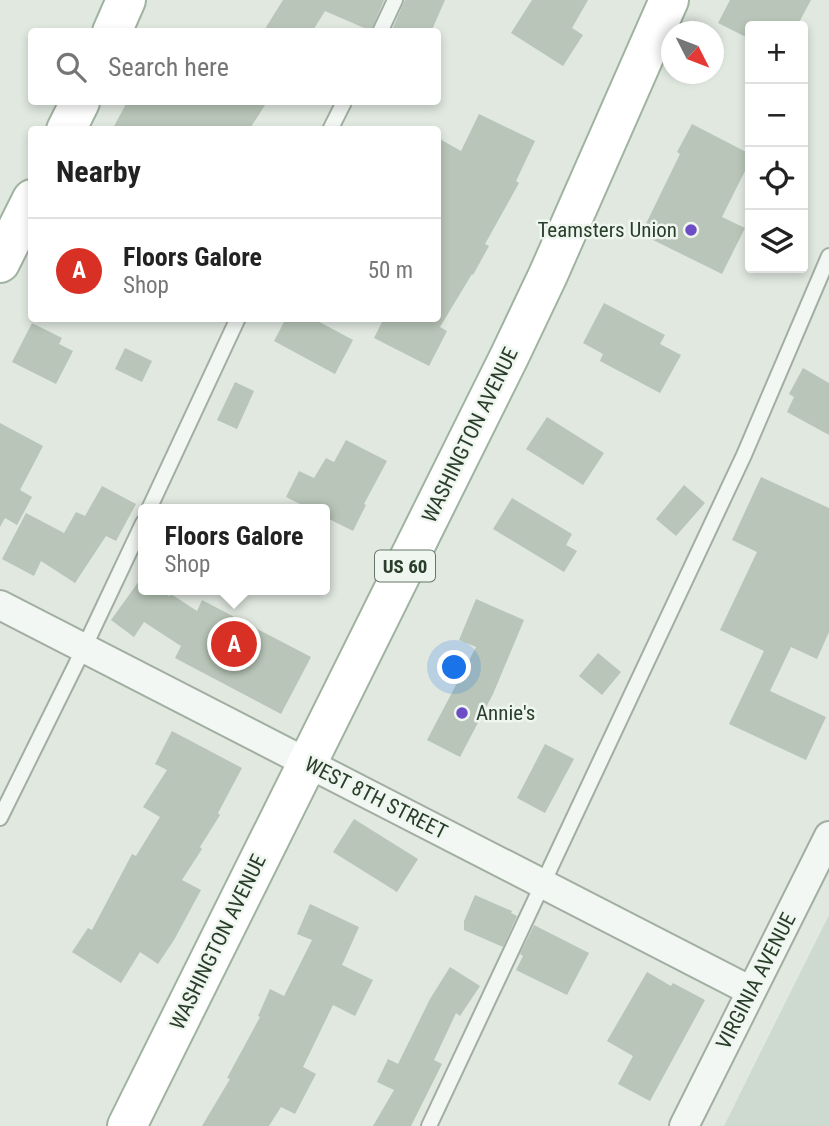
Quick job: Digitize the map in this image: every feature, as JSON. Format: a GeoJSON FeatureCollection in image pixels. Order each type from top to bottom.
{"type":"FeatureCollection","features":[{"type":"Feature","properties":{"kind":"main road"},"geometry":{"type":"LineString","coordinates":[[113,28],[126,0]]}},
{"type":"Feature","properties":{"kind":"main road","name":"WASHINGTON AVENUE"},"geometry":{"type":"LineString","coordinates":[[127,1126],[515,344],[548,275],[668,0]]}},
{"type":"Feature","properties":{"kind":"main road"},"geometry":{"type":"LineString","coordinates":[[68,126],[78,105]]}},
{"type":"Feature","properties":{"kind":"main road"},"geometry":{"type":"LineString","coordinates":[[0,263],[28,208]]}},
{"type":"Feature","properties":{"kind":"street","name":"WEST 8TH STREET"},"geometry":{"type":"LineString","coordinates":[[0,605],[751,991]]}},
{"type":"Feature","properties":{"kind":"street","name":"VIRGINIA AVENUE"},"geometry":{"type":"LineString","coordinates":[[684,1126],[829,836]]}},
{"type":"Feature","properties":{"kind":"lane"},"geometry":{"type":"LineString","coordinates":[[382,28],[395,0]]}},
{"type":"Feature","properties":{"kind":"lane"},"geometry":{"type":"LineString","coordinates":[[332,126],[342,105]]}},
{"type":"Feature","properties":{"kind":"lane"},"geometry":{"type":"LineString","coordinates":[[429,1126],[744,455],[829,256]]}},
{"type":"Feature","properties":{"kind":"lane"},"geometry":{"type":"LineString","coordinates":[[151,504],[236,322]]}},
{"type":"Feature","properties":{"kind":"lane"},"geometry":{"type":"LineString","coordinates":[[0,818],[85,648],[138,534]]}},
{"type":"Feature","properties":{"kind":"shaded area"},"geometry":{"type":"Polygon","coordinates":[[[829,915],[829,1126],[724,1126],[829,915]]]}},
{"type":"Feature","properties":{"kind":"building"},"geometry":{"type":"Polygon","coordinates":[[[283,0],[384,0],[372,28],[364,28],[325,11],[314,28],[266,28],[283,0]]]}},
{"type":"Feature","properties":{"kind":"building"},"geometry":{"type":"Polygon","coordinates":[[[405,0],[445,0],[433,28],[393,28],[405,0]]]}},
{"type":"Feature","properties":{"kind":"building"},"geometry":{"type":"Polygon","coordinates":[[[532,0],[588,0],[572,28],[583,35],[563,66],[511,33],[532,0]]]}},
{"type":"Feature","properties":{"kind":"building"},"geometry":{"type":"Polygon","coordinates":[[[730,0],[811,0],[800,21],[745,21],[745,36],[724,26],[724,21],[719,21],[730,0]]]}},
{"type":"Feature","properties":{"kind":"building"},"geometry":{"type":"Polygon","coordinates":[[[125,105],[265,105],[252,126],[114,126],[125,105]]]}},
{"type":"Feature","properties":{"kind":"building"},"geometry":{"type":"Polygon","coordinates":[[[479,114],[535,141],[516,181],[519,183],[485,244],[489,246],[440,327],[447,331],[429,366],[374,338],[382,322],[441,322],[441,140],[461,151],[479,114]]]}},
{"type":"Feature","properties":{"kind":"building"},"geometry":{"type":"Polygon","coordinates":[[[692,124],[745,151],[745,171],[722,217],[745,228],[722,274],[641,234],[680,154],[677,152],[692,124]]]}},
{"type":"Feature","properties":{"kind":"building"},"geometry":{"type":"Polygon","coordinates":[[[604,303],[665,335],[660,344],[681,355],[660,393],[600,361],[603,354],[583,343],[604,303]]]}},
{"type":"Feature","properties":{"kind":"building"},"geometry":{"type":"Polygon","coordinates":[[[284,322],[319,322],[353,340],[335,374],[274,341],[284,322]]]}},
{"type":"Feature","properties":{"kind":"building"},"geometry":{"type":"Polygon","coordinates":[[[32,323],[62,338],[59,344],[73,351],[56,384],[12,362],[32,323]]]}},
{"type":"Feature","properties":{"kind":"building"},"geometry":{"type":"Polygon","coordinates":[[[125,348],[152,361],[142,382],[115,369],[125,348]]]}},
{"type":"Feature","properties":{"kind":"building"},"geometry":{"type":"Polygon","coordinates":[[[803,368],[829,383],[829,435],[787,412],[794,397],[789,394],[803,368]]]}},
{"type":"Feature","properties":{"kind":"building"},"geometry":{"type":"Polygon","coordinates":[[[235,382],[254,391],[237,429],[217,420],[235,382]]]}},
{"type":"Feature","properties":{"kind":"building"},"geometry":{"type":"Polygon","coordinates":[[[547,417],[604,453],[583,485],[526,449],[547,417]]]}},
{"type":"Feature","properties":{"kind":"building"},"geometry":{"type":"Polygon","coordinates":[[[0,423],[43,446],[20,490],[32,497],[17,525],[5,518],[0,527],[0,423]]]}},
{"type":"Feature","properties":{"kind":"building"},"geometry":{"type":"Polygon","coordinates":[[[346,440],[387,461],[353,531],[330,520],[330,504],[300,504],[286,497],[299,471],[314,478],[326,458],[334,462],[346,440]]]}},
{"type":"Feature","properties":{"kind":"building"},"geometry":{"type":"Polygon","coordinates":[[[761,477],[829,508],[829,632],[817,659],[791,647],[770,691],[826,717],[806,760],[729,724],[764,651],[720,630],[757,552],[732,540],[761,477]]]}},
{"type":"Feature","properties":{"kind":"building"},"geometry":{"type":"Polygon","coordinates":[[[684,485],[705,503],[676,536],[656,519],[684,485]]]}},
{"type":"Feature","properties":{"kind":"building"},"geometry":{"type":"Polygon","coordinates":[[[102,486],[136,504],[116,541],[106,536],[75,583],[41,561],[34,576],[2,559],[26,513],[64,533],[76,512],[85,516],[102,486]]]}},
{"type":"Feature","properties":{"kind":"building"},"geometry":{"type":"Polygon","coordinates":[[[512,498],[572,534],[566,545],[577,551],[564,572],[493,529],[512,498]]]}},
{"type":"Feature","properties":{"kind":"building"},"geometry":{"type":"Polygon","coordinates":[[[138,583],[138,595],[173,595],[197,611],[202,600],[311,657],[281,714],[175,658],[181,646],[144,622],[134,637],[111,620],[138,583]]]}},
{"type":"Feature","properties":{"kind":"building"},"geometry":{"type":"Polygon","coordinates":[[[476,599],[524,620],[493,694],[460,757],[427,740],[476,647],[459,640],[476,599]]]}},
{"type":"Feature","properties":{"kind":"building"},"geometry":{"type":"Polygon","coordinates":[[[598,653],[621,672],[602,695],[579,676],[598,653]]]}},
{"type":"Feature","properties":{"kind":"building"},"geometry":{"type":"Polygon","coordinates":[[[172,731],[242,768],[218,813],[220,815],[200,847],[202,849],[182,880],[201,890],[174,940],[158,964],[140,952],[121,983],[72,952],[88,928],[92,930],[132,854],[136,856],[160,817],[143,807],[167,770],[155,764],[172,731]]]}},
{"type":"Feature","properties":{"kind":"building"},"geometry":{"type":"Polygon","coordinates":[[[545,744],[574,759],[545,813],[517,798],[545,744]]]}},
{"type":"Feature","properties":{"kind":"building"},"geometry":{"type":"Polygon","coordinates":[[[354,819],[418,859],[397,892],[333,852],[354,819]]]}},
{"type":"Feature","properties":{"kind":"building"},"geometry":{"type":"Polygon","coordinates":[[[475,895],[512,911],[511,913],[517,916],[503,947],[464,930],[464,921],[475,895]]]}},
{"type":"Feature","properties":{"kind":"building"},"geometry":{"type":"Polygon","coordinates":[[[310,904],[359,927],[342,965],[373,980],[355,1016],[333,1005],[303,1067],[316,1074],[295,1114],[281,1107],[269,1126],[202,1126],[230,1079],[227,1078],[260,1017],[258,1016],[270,989],[284,996],[312,940],[297,934],[310,904]]]}},
{"type":"Feature","properties":{"kind":"building"},"geometry":{"type":"Polygon","coordinates":[[[534,925],[589,953],[567,995],[516,970],[523,956],[520,954],[534,925]]]}},
{"type":"Feature","properties":{"kind":"building"},"geometry":{"type":"Polygon","coordinates":[[[450,967],[480,986],[460,1016],[456,1013],[434,1060],[442,1064],[411,1126],[373,1126],[394,1090],[377,1082],[388,1059],[398,1064],[430,999],[450,967]]]}},
{"type":"Feature","properties":{"kind":"building"},"geometry":{"type":"Polygon","coordinates":[[[647,972],[671,986],[673,983],[705,1000],[650,1101],[618,1084],[633,1056],[607,1041],[647,972]]]}},
{"type":"Feature","properties":{"kind":"place","name":"Teamsters Union"},"geometry":{"type":"Point","coordinates":[691,230]}},
{"type":"Feature","properties":{"kind":"place","name":"Floors Galore"},"geometry":{"type":"Point","coordinates":[234,644]}},
{"type":"Feature","properties":{"kind":"place","name":"Annie's"},"geometry":{"type":"Point","coordinates":[462,713]}}]}
